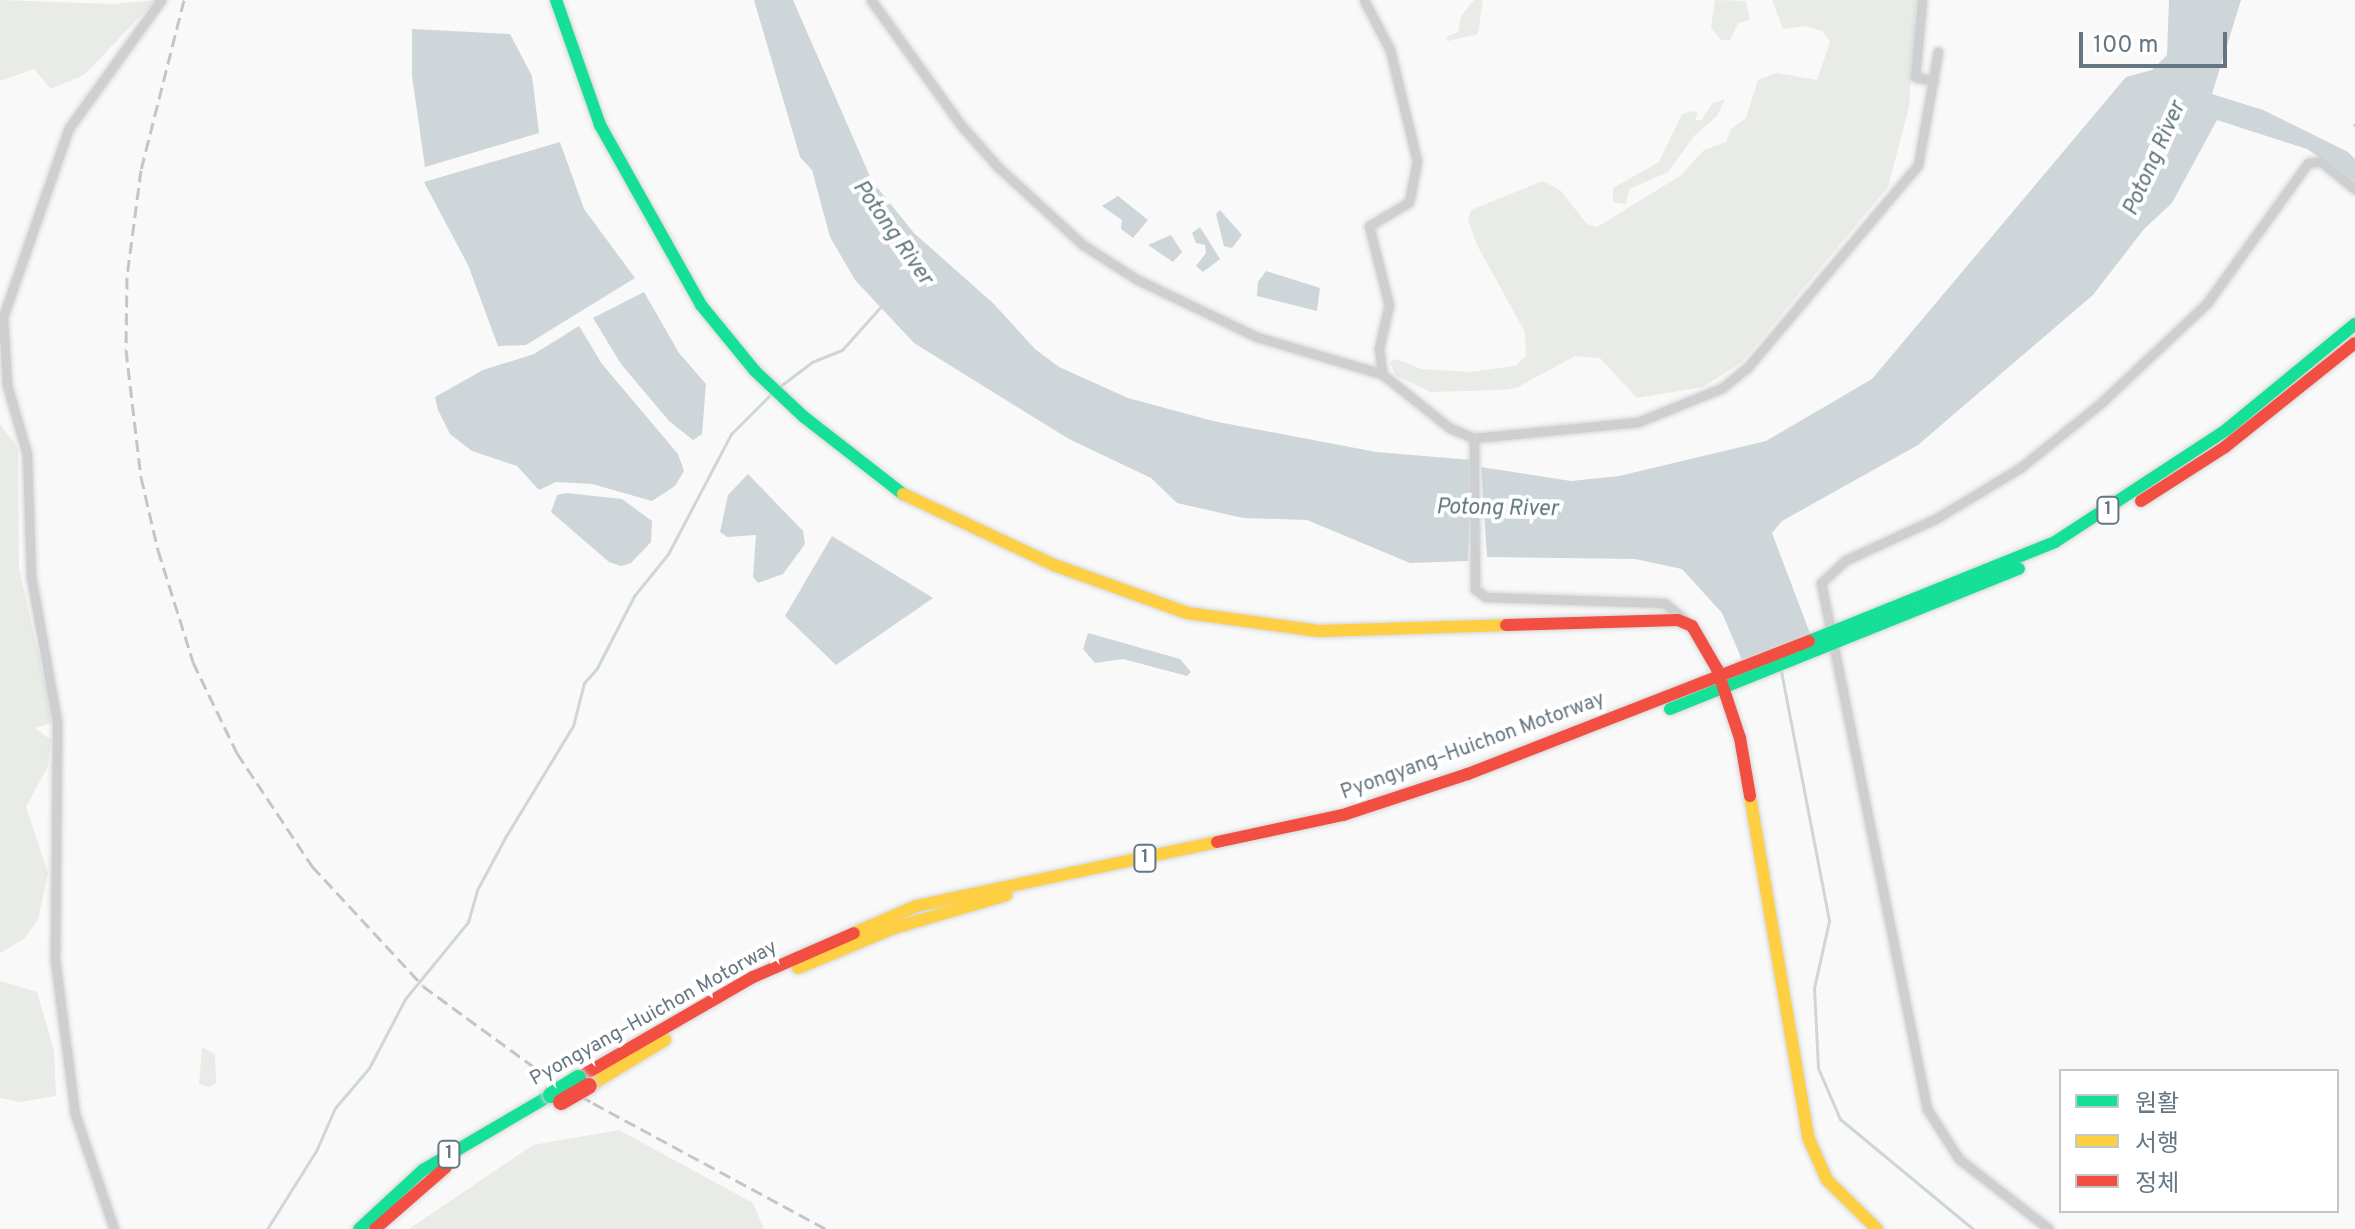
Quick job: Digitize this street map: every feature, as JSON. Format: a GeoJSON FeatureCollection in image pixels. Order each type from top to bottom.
{"type":"FeatureCollection","features":[{"type":"Feature","properties":{"kind":"main road"},"geometry":{"type":"LineString","coordinates":[[556,0],[600,125],[701,305],[755,371],[804,417],[896,491],[1054,565],[1187,613],[1319,631],[1678,620],[1692,626],[1726,681],[1740,738],[1808,1137],[1827,1180],[1877,1229]]}},
{"type":"Feature","properties":{"kind":"main road","name":"Pyongyang–Huichon Motorway"},"geometry":{"type":"LineString","coordinates":[[1830,641],[2055,542],[2226,430],[2355,324]]}},
{"type":"Feature","properties":{"kind":"main road","name":"Pyongyang–Huichon Motorway"},"geometry":{"type":"LineString","coordinates":[[375,1229],[435,1175],[584,1082],[767,982],[894,928],[1014,893],[1352,824],[1999,579],[2101,526],[2225,447],[2355,343]]}},
{"type":"Feature","properties":{"kind":"main road","name":"Pyongyang–Huichon Motorway"},"geometry":{"type":"LineString","coordinates":[[359,1229],[423,1170],[556,1099]]}},
{"type":"Feature","properties":{"kind":"street"},"geometry":{"type":"LineString","coordinates":[[114,1229],[81,1143],[62,1018],[53,915],[57,722],[31,576],[27,454],[9,400],[3,317],[69,128],[161,0]]}},
{"type":"Feature","properties":{"kind":"street"},"geometry":{"type":"LineString","coordinates":[[871,0],[908,57],[988,157],[1083,245],[1151,287],[1257,337],[1382,374],[1450,428],[1474,438],[1638,422],[1722,388],[1758,355],[1918,165],[1938,52]]}},
{"type":"Feature","properties":{"kind":"street"},"geometry":{"type":"LineString","coordinates":[[1364,0],[1383,29],[1417,161],[1409,202],[1369,226],[1389,305],[1379,348],[1382,374]]}},
{"type":"Feature","properties":{"kind":"street"},"geometry":{"type":"LineString","coordinates":[[1922,0],[1915,77],[1934,81]]}},
{"type":"Feature","properties":{"kind":"street"},"geometry":{"type":"LineString","coordinates":[[2049,1229],[1959,1159],[1927,1109],[1821,591],[1828,573],[1937,518],[2020,468],[2102,402],[2207,303],[2265,228],[2301,168],[2320,161],[2355,189]]}},
{"type":"Feature","properties":{"kind":"street"},"geometry":{"type":"LineString","coordinates":[[1474,438],[1477,461],[1475,589],[1486,597],[1665,603],[1692,626]]}},
{"type":"Feature","properties":{"kind":"shaded area"},"geometry":{"type":"Polygon","coordinates":[[[0,0],[113,4],[156,0],[84,75],[51,89],[34,69],[0,81],[0,0]]]}},
{"type":"Feature","properties":{"kind":"shaded area"},"geometry":{"type":"Polygon","coordinates":[[[1474,0],[1483,0],[1478,34],[1448,41],[1446,37],[1458,32],[1461,16],[1474,0]]]}},
{"type":"Feature","properties":{"kind":"shaded area"},"geometry":{"type":"Polygon","coordinates":[[[1715,0],[1746,1],[1750,20],[1738,23],[1730,40],[1721,40],[1711,28],[1715,0]]]}},
{"type":"Feature","properties":{"kind":"shaded area"},"geometry":{"type":"Polygon","coordinates":[[[1772,0],[1917,0],[1909,107],[1888,187],[1742,362],[1703,387],[1637,398],[1600,358],[1575,356],[1516,388],[1501,390],[1431,392],[1395,375],[1390,362],[1397,359],[1421,369],[1469,372],[1515,366],[1526,356],[1525,332],[1477,245],[1468,219],[1471,210],[1543,181],[1560,190],[1587,224],[1597,227],[1680,176],[1704,150],[1726,142],[1731,129],[1746,118],[1758,80],[1776,73],[1817,80],[1830,42],[1822,31],[1807,26],[1783,29],[1772,0]]]}},
{"type":"Feature","properties":{"kind":"shaded area"},"geometry":{"type":"Polygon","coordinates":[[[1725,99],[1717,116],[1695,135],[1668,172],[1629,189],[1626,204],[1613,202],[1613,188],[1659,162],[1682,114],[1693,111],[1698,113],[1695,120],[1701,120],[1713,103],[1725,99]]]}},
{"type":"Feature","properties":{"kind":"shaded area"},"geometry":{"type":"Polygon","coordinates":[[[0,424],[18,448],[19,568],[51,723],[35,728],[51,740],[48,766],[26,807],[48,873],[38,920],[24,939],[0,953],[0,424]]]}},
{"type":"Feature","properties":{"kind":"shaded area"},"geometry":{"type":"Polygon","coordinates":[[[0,981],[37,992],[54,1050],[56,1096],[20,1102],[0,1098],[0,981]]]}},
{"type":"Feature","properties":{"kind":"shaded area"},"geometry":{"type":"Polygon","coordinates":[[[202,1047],[215,1054],[216,1083],[210,1087],[199,1084],[202,1047]]]}},
{"type":"Feature","properties":{"kind":"shaded area"},"geometry":{"type":"Polygon","coordinates":[[[619,1130],[753,1203],[764,1229],[409,1229],[533,1145],[619,1130]]]}},
{"type":"Feature","properties":{"kind":"water","name":"Potong River"},"geometry":{"type":"Polygon","coordinates":[[[754,0],[793,0],[872,181],[914,233],[994,304],[1035,349],[1059,367],[1128,398],[1213,421],[1376,452],[1472,460],[1468,561],[1410,563],[1307,520],[1243,518],[1177,503],[1151,478],[1069,439],[914,343],[855,280],[830,237],[812,170],[800,157],[754,0]]]}},
{"type":"Feature","properties":{"kind":"water","name":"Potong River"},"geometry":{"type":"Polygon","coordinates":[[[2169,0],[2241,0],[2212,94],[2263,110],[2348,152],[2355,159],[2355,182],[2307,149],[2217,120],[2172,203],[2144,229],[2093,295],[1918,445],[1782,521],[1772,533],[1811,636],[1742,660],[1722,613],[1682,569],[1635,559],[1487,557],[1481,467],[1571,481],[1619,476],[1766,441],[1872,379],[2126,77],[2152,70],[2167,55],[2169,0]]]}},
{"type":"Feature","properties":{"kind":"water"},"geometry":{"type":"Polygon","coordinates":[[[412,29],[510,34],[532,76],[539,133],[425,167],[412,76],[412,29]]]}},
{"type":"Feature","properties":{"kind":"water"},"geometry":{"type":"Polygon","coordinates":[[[560,142],[584,209],[635,278],[526,345],[498,346],[468,265],[424,182],[560,142]]]}},
{"type":"Feature","properties":{"kind":"water"},"geometry":{"type":"Polygon","coordinates":[[[1118,196],[1148,220],[1133,238],[1121,229],[1122,220],[1102,206],[1118,196]]]}},
{"type":"Feature","properties":{"kind":"water"},"geometry":{"type":"Polygon","coordinates":[[[1220,210],[1242,235],[1232,248],[1224,246],[1216,214],[1220,210]]]}},
{"type":"Feature","properties":{"kind":"water"},"geometry":{"type":"Polygon","coordinates":[[[1200,227],[1220,259],[1203,272],[1196,266],[1206,253],[1205,245],[1196,243],[1192,233],[1200,227]]]}},
{"type":"Feature","properties":{"kind":"water"},"geometry":{"type":"Polygon","coordinates":[[[1171,235],[1182,252],[1173,262],[1148,245],[1171,235]]]}},
{"type":"Feature","properties":{"kind":"water"},"geometry":{"type":"Polygon","coordinates":[[[1266,271],[1320,288],[1317,311],[1257,296],[1258,282],[1266,271]]]}},
{"type":"Feature","properties":{"kind":"water"},"geometry":{"type":"Polygon","coordinates":[[[644,292],[679,353],[706,384],[702,434],[693,440],[669,421],[621,364],[593,318],[644,292]]]}},
{"type":"Feature","properties":{"kind":"water"},"geometry":{"type":"Polygon","coordinates":[[[579,326],[602,364],[678,454],[684,471],[675,486],[652,501],[592,484],[556,482],[539,490],[517,466],[472,451],[450,434],[438,410],[435,397],[483,370],[534,354],[579,326]]]}},
{"type":"Feature","properties":{"kind":"water"},"geometry":{"type":"Polygon","coordinates":[[[748,474],[803,531],[805,544],[783,574],[758,583],[753,577],[756,535],[727,537],[720,532],[728,495],[748,474]]]}},
{"type":"Feature","properties":{"kind":"water"},"geometry":{"type":"Polygon","coordinates":[[[566,493],[622,499],[652,521],[651,542],[631,563],[621,566],[609,562],[551,512],[557,495],[566,493]]]}},
{"type":"Feature","properties":{"kind":"water"},"geometry":{"type":"Polygon","coordinates":[[[832,536],[933,598],[836,665],[785,616],[832,536]]]}},
{"type":"Feature","properties":{"kind":"water"},"geometry":{"type":"Polygon","coordinates":[[[1088,633],[1180,659],[1191,672],[1187,676],[1123,659],[1095,663],[1083,649],[1088,633]]]}},
{"type":"Feature","properties":{"kind":"waterway"},"geometry":{"type":"LineString","coordinates":[[779,387],[812,362],[842,350],[883,304]]}},
{"type":"Feature","properties":{"kind":"waterway"},"geometry":{"type":"LineString","coordinates":[[267,1229],[316,1151],[335,1108],[369,1068],[405,999],[468,922],[477,890],[573,726],[584,683],[597,668],[634,596],[668,554],[731,434],[773,392]]}},
{"type":"Feature","properties":{"kind":"waterway"},"geometry":{"type":"LineString","coordinates":[[1781,671],[1829,921],[1814,988],[1818,1068],[1840,1119],[1973,1229]]}},
{"type":"Feature","properties":{"kind":"railway"},"geometry":{"type":"LineString","coordinates":[[184,0],[141,170],[127,277],[126,350],[141,477],[158,550],[193,662],[237,753],[312,866],[423,986],[534,1067],[593,1103],[826,1229]]}},
{"type":"Feature","properties":{"kind":"traffic: fast"},"geometry":{"type":"LineString","coordinates":[[556,0],[600,125],[701,305],[755,371],[804,417],[903,494]]}},
{"type":"Feature","properties":{"kind":"traffic: fast"},"geometry":{"type":"LineString","coordinates":[[1809,641],[2055,542],[2226,430],[2355,324]]}},
{"type":"Feature","properties":{"kind":"traffic: fast"},"geometry":{"type":"LineString","coordinates":[[1670,709],[2019,569]]}},
{"type":"Feature","properties":{"kind":"traffic: fast"},"geometry":{"type":"LineString","coordinates":[[551,1095],[578,1078]]}},
{"type":"Feature","properties":{"kind":"traffic: fast"},"geometry":{"type":"LineString","coordinates":[[359,1229],[423,1170],[551,1095]]}},
{"type":"Feature","properties":{"kind":"traffic: slow"},"geometry":{"type":"LineString","coordinates":[[903,494],[1054,565],[1187,613],[1319,631],[1506,625]]}},
{"type":"Feature","properties":{"kind":"traffic: slow"},"geometry":{"type":"LineString","coordinates":[[1750,796],[1808,1137],[1827,1180],[1877,1229]]}},
{"type":"Feature","properties":{"kind":"traffic: slow"},"geometry":{"type":"LineString","coordinates":[[854,933],[916,906],[1217,842]]}},
{"type":"Feature","properties":{"kind":"traffic: slow"},"geometry":{"type":"LineString","coordinates":[[798,968],[894,928],[1006,895]]}},
{"type":"Feature","properties":{"kind":"traffic: slow"},"geometry":{"type":"LineString","coordinates":[[589,1086],[665,1040]]}},
{"type":"Feature","properties":{"kind":"traffic: jam"},"geometry":{"type":"LineString","coordinates":[[2141,501],[2225,447],[2355,343]]}},
{"type":"Feature","properties":{"kind":"traffic: jam"},"geometry":{"type":"LineString","coordinates":[[1506,625],[1678,620],[1692,626],[1717,669],[1740,738],[1750,796]]}},
{"type":"Feature","properties":{"kind":"traffic: jam"},"geometry":{"type":"LineString","coordinates":[[1217,842],[1343,815],[1468,774],[1809,641]]}},
{"type":"Feature","properties":{"kind":"traffic: jam"},"geometry":{"type":"LineString","coordinates":[[578,1078],[753,977],[854,933]]}},
{"type":"Feature","properties":{"kind":"traffic: jam"},"geometry":{"type":"LineString","coordinates":[[561,1102],[589,1086]]}},
{"type":"Feature","properties":{"kind":"traffic: jam"},"geometry":{"type":"LineString","coordinates":[[375,1229],[446,1167]]}}]}
